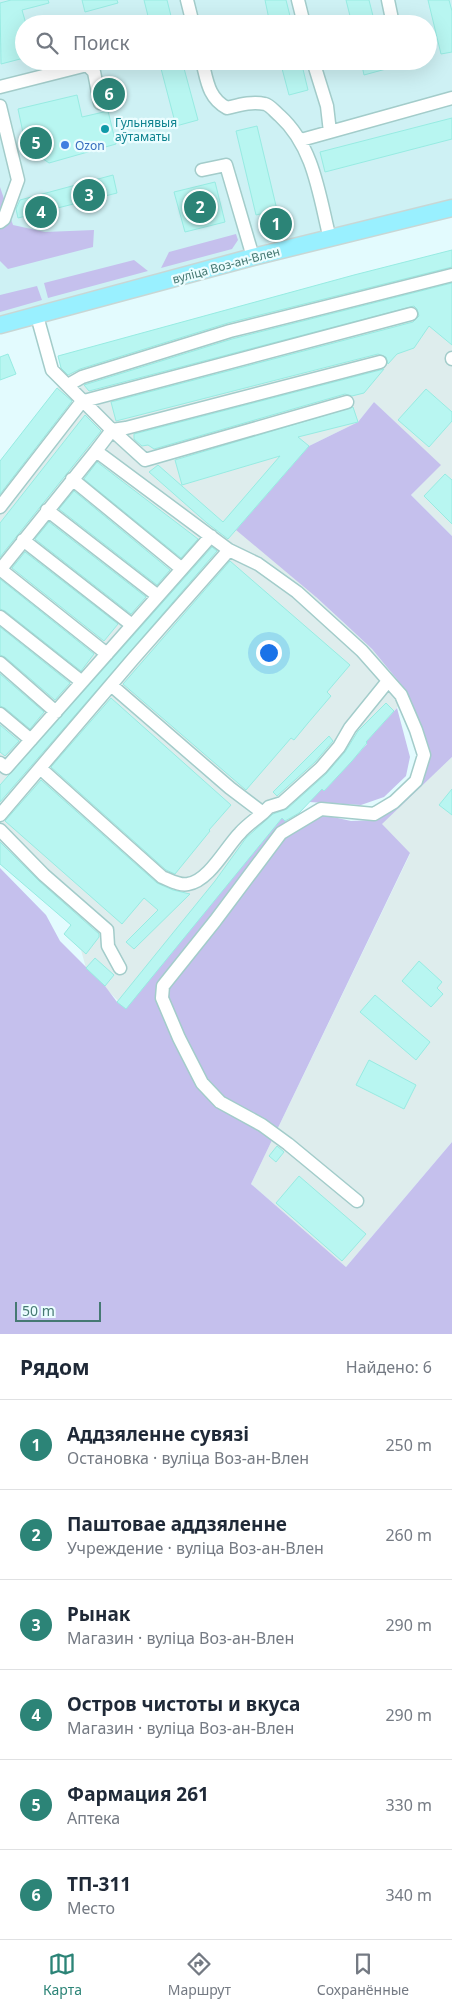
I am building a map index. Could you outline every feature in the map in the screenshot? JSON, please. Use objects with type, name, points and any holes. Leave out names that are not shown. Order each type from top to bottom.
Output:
[{"type":"main road","name":"вуліца Воз-ан-Влен","points":[[0,325],[253,257],[452,208]]},
{"type":"lane","points":[[187,0],[191,15]]},
{"type":"lane","points":[[298,0],[302,15]]},
{"type":"lane","points":[[388,0],[391,15]]},
{"type":"lane","points":[[0,87],[67,70]]},
{"type":"lane","points":[[92,70],[100,103]]},
{"type":"lane","points":[[204,70],[211,94],[218,103],[227,108],[252,103],[267,104],[301,140],[312,165],[330,238]]},
{"type":"lane","points":[[316,70],[326,106],[330,132]]},
{"type":"lane","points":[[301,140],[452,98]]},
{"type":"lane","points":[[0,106],[18,180],[4,219],[0,222]]},
{"type":"lane","points":[[202,170],[226,165],[253,257]]},
{"type":"lane","points":[[68,385],[82,377],[230,331],[452,275]]},
{"type":"lane","points":[[0,507],[84,400],[411,314]]},
{"type":"lane","points":[[37,316],[52,370],[145,460],[348,402]]},
{"type":"lane","points":[[107,654],[0,570],[112,430],[126,428],[380,362]]},
{"type":"lane","points":[[96,450],[229,550],[258,564],[297,592],[362,651],[401,695],[416,730],[424,755],[416,781],[394,802],[374,814],[321,809],[281,833],[163,986],[162,998],[179,1038],[202,1083],[220,1102],[262,1125],[357,1201]]},
{"type":"lane","points":[[72,479],[182,569]]},
{"type":"lane","points":[[47,510],[158,596]]},
{"type":"lane","points":[[2,769],[31,740],[211,536]]},
{"type":"lane","points":[[23,540],[132,625]]},
{"type":"lane","points":[[0,815],[229,550]]},
{"type":"lane","points":[[0,617],[82,682]]},
{"type":"lane","points":[[0,663],[56,712]]},
{"type":"lane","points":[[40,768],[162,877],[172,882],[188,884],[202,878],[240,832],[269,807],[282,803],[321,768],[339,747],[350,728],[388,680]]},
{"type":"lane","points":[[111,685],[230,788],[263,813]]},
{"type":"lane","points":[[0,714],[31,740]]},
{"type":"lane","points":[[0,830],[44,876],[106,930],[108,946],[120,968]]},
{"type":"shaded area","points":[[0,0],[452,0],[452,202],[310,235],[270,242],[256,249],[0,320]]},
{"type":"shaded area","points":[[0,187],[13,225],[45,232],[94,230],[93,247],[8,269],[0,261]]},
{"type":"shaded area","points":[[236,234],[238,240],[232,249],[161,268],[169,252]]},
{"type":"shaded area","points":[[452,251],[452,536],[411,495],[440,465],[374,402],[358,422],[309,446],[316,597],[372,649],[408,695],[324,791],[321,789],[288,824],[281,819],[126,1009],[86,968],[81,950],[64,934],[71,925],[0,864],[0,461],[57,388],[64,376],[58,356]]},
{"type":"shaded area","points":[[134,260],[148,271],[48,298],[44,283]]},
{"type":"shaded area","points":[[37,286],[42,300],[0,312],[0,295]]},
{"type":"shaded area","points":[[374,402],[441,465],[411,495],[452,536],[452,757],[382,824],[410,853],[251,1184],[346,1267],[452,1142],[452,1334],[0,1334],[0,868],[46,915],[60,941],[105,986],[117,1002],[126,1008],[282,818],[288,824],[304,824],[324,815],[351,821],[375,820],[422,780],[426,747],[404,688],[372,649],[316,597],[236,530],[309,446],[358,422]]},
{"type":"shaded area","points":[[397,708],[410,757],[406,776],[384,797],[361,805],[309,802],[322,789],[324,791]]},
{"type":"shaded area","points":[[452,757],[452,1142],[346,1267],[251,1184],[410,854],[381,824]]},
{"type":"building","points":[[11,0],[48,0],[49,3],[22,10],[23,15],[15,15],[15,60],[1,64],[0,3]]},
{"type":"building","points":[[82,0],[117,0],[118,3],[85,12]]},
{"type":"building","points":[[144,0],[167,0],[171,15],[148,15]]},
{"type":"building","points":[[265,0],[286,0],[290,15],[268,15]]},
{"type":"building","points":[[346,0],[369,0],[373,15],[350,15]]},
{"type":"building","points":[[428,0],[449,0],[452,11],[452,52],[441,54],[437,37],[437,15],[432,15]]},
{"type":"building","points":[[161,70],[184,70],[198,120],[176,126]]},
{"type":"building","points":[[282,70],[303,70],[308,90],[289,95]]},
{"type":"building","points":[[363,70],[382,70],[364,75]]},
{"type":"building","points":[[115,87],[118,96],[108,100],[106,90]]},
{"type":"building","points":[[77,95],[82,117],[108,111],[116,144],[49,163],[26,147],[18,109]]},
{"type":"building","points":[[452,118],[452,139],[325,172],[320,152]]},
{"type":"building","points":[[257,126],[277,210],[256,215],[236,131]]},
{"type":"building","points":[[113,175],[117,193],[18,218],[16,209],[20,200]]},
{"type":"building","points":[[215,182],[225,222],[185,232],[174,192]]},
{"type":"building","points":[[452,250],[452,267],[228,323],[80,369],[68,375],[61,368],[58,356]]},
{"type":"building","points":[[452,283],[452,345],[429,326],[414,348],[397,354],[388,364],[386,357],[378,354],[116,421],[111,402],[413,322],[419,316],[414,306],[89,391],[84,385],[232,339]]},
{"type":"building","points":[[8,354],[16,374],[0,380],[0,357]]},
{"type":"building","points":[[384,369],[364,393],[352,396],[345,394],[154,449],[148,445],[142,446],[134,439],[134,434]]},
{"type":"building","points":[[57,388],[72,401],[0,494],[0,461]]},
{"type":"building","points":[[426,389],[452,412],[452,421],[429,447],[398,420]]},
{"type":"building","points":[[353,407],[358,422],[298,437],[309,446],[228,539],[149,472],[158,465],[223,522],[280,456],[182,485],[175,460]]},
{"type":"building","points":[[85,415],[101,431],[0,557],[0,523]]},
{"type":"building","points":[[97,462],[198,539],[181,558],[84,479]]},
{"type":"building","points":[[445,474],[452,480],[452,524],[424,496]]},
{"type":"building","points":[[74,491],[170,570],[157,585],[59,509]]},
{"type":"building","points":[[49,522],[146,597],[131,614],[35,539]]},
{"type":"building","points":[[212,547],[217,551],[0,802],[0,785]]},
{"type":"building","points":[[25,552],[118,624],[104,641],[12,568]]},
{"type":"building","points":[[230,561],[350,665],[327,692],[331,696],[294,740],[291,738],[246,790],[123,684]]},
{"type":"building","points":[[0,579],[94,654],[81,671],[0,609]]},
{"type":"building","points":[[0,627],[70,683],[55,700],[5,657],[0,655]]},
{"type":"building","points":[[0,674],[44,712],[30,729],[0,706]]},
{"type":"building","points":[[111,698],[231,805],[175,874],[166,870],[51,767]]},
{"type":"building","points":[[386,703],[394,711],[366,742],[352,761],[324,791],[322,789],[299,813],[285,821],[282,818],[126,1009],[117,1002],[215,881],[246,838],[273,814],[287,809],[326,774],[345,752],[358,731]]},
{"type":"building","points":[[0,725],[19,741],[5,756],[0,752]]},
{"type":"building","points":[[329,736],[333,741],[315,762],[277,796],[273,792]]},
{"type":"building","points":[[41,780],[157,883],[173,890],[190,894],[134,949],[126,942],[158,910],[144,898],[122,924],[5,821]]},
{"type":"building","points":[[452,789],[452,815],[439,805]]},
{"type":"building","points":[[0,842],[39,881],[99,934],[99,937],[86,954],[64,934],[71,925],[0,864]]},
{"type":"building","points":[[95,958],[114,975],[105,986],[86,968]]},
{"type":"building","points":[[419,961],[442,982],[437,988],[443,994],[431,1007],[402,981]]},
{"type":"building","points":[[375,995],[430,1042],[416,1060],[360,1012]]},
{"type":"building","points":[[369,1060],[416,1085],[404,1109],[356,1085]]},
{"type":"building","points":[[277,1146],[284,1152],[276,1162],[269,1156]]},
{"type":"building","points":[[299,1176],[366,1234],[342,1261],[276,1203]]},
{"type":"place","name":"ТП-311","points":[[109,94]]},
{"type":"place","name":"Гульнявыя аўтаматы","points":[[105,129]]},
{"type":"place","name":"Фармация 261","points":[[36,143]]},
{"type":"place","name":"Ozon","points":[[65,145]]},
{"type":"place","name":"Рынак","points":[[89,195]]},
{"type":"place","name":"Паштовае аддзяленне","points":[[200,207]]},
{"type":"place","name":"Остров чистоты и вкуса","points":[[41,212]]},
{"type":"place","name":"Аддзяленне сувязі","points":[[276,224]]}]
